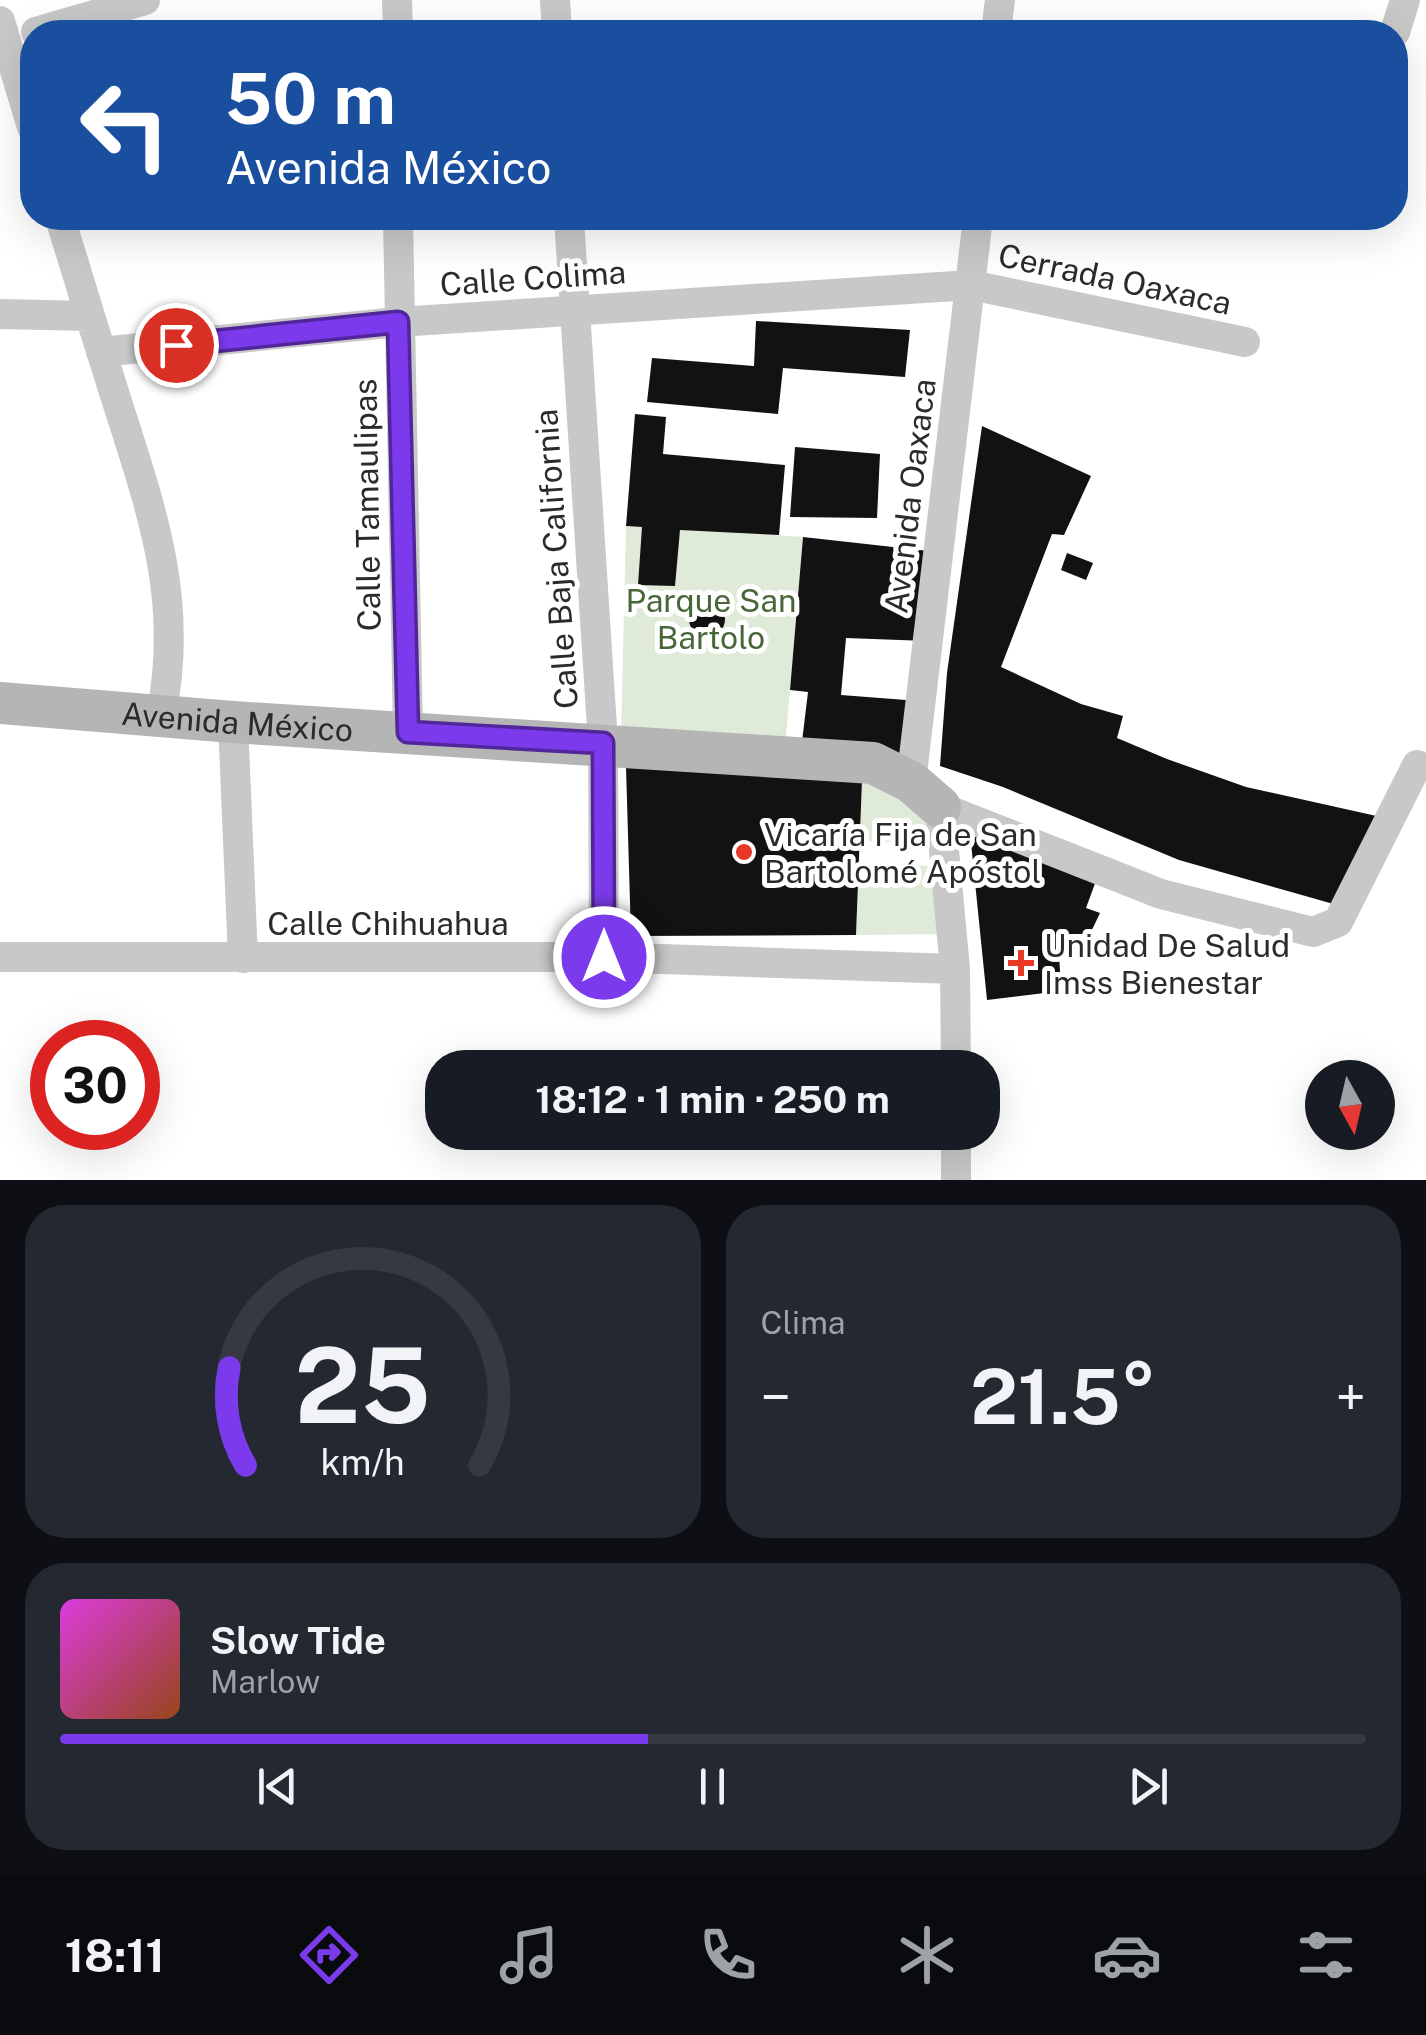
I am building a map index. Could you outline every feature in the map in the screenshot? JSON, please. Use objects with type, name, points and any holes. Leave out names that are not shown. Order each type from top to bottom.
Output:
[{"type":"street","points":[[68,20],[144,0]]},
{"type":"street","points":[[15,34],[20,61]]},
{"type":"street","points":[[64,230],[159,535],[170,621],[170,670],[161,716]]},
{"type":"street","name":"Calle Tamaulipas","points":[[398,230],[408,732]]},
{"type":"street","name":"Calle Baja California","points":[[570,230],[603,743],[604,957]]},
{"type":"street","name":"Avenida Oaxaca","points":[[956,1050],[955,969],[925,795],[977,230]]},
{"type":"street","name":"Calle Colima","points":[[101,352],[398,322],[971,285]]},
{"type":"street","name":"Cerrada Oaxaca","points":[[971,285],[1245,342]]},
{"type":"street","points":[[0,314],[90,316]]},
{"type":"street","name":"Avenida México","points":[[0,702],[233,722],[873,763],[925,795]]},
{"type":"street","points":[[233,722],[243,958]]},
{"type":"street","points":[[925,795],[1161,894],[1313,932],[1338,922],[1418,765]]},
{"type":"street","name":"Calle Chihuahua","points":[[0,957],[604,957],[955,969]]},
{"type":"street","points":[[956,1150],[956,1180]]},
{"type":"green space","name":"Parque San Bartolo","points":[[626,526],[803,537],[785,748],[621,739]]},
{"type":"green space","points":[[862,781],[922,803],[931,844],[860,841]]},
{"type":"green space","points":[[859,864],[937,866],[943,934],[856,935]]},
{"type":"building","points":[[756,321],[910,330],[905,377],[783,368],[778,414],[647,402],[652,358],[754,366]]},
{"type":"building","points":[[635,414],[666,417],[663,454],[785,465],[779,535],[680,530],[675,586],[638,585],[642,527],[626,526]]},
{"type":"building","points":[[982,426],[1091,476],[1064,535],[1052,534],[1001,667],[1081,704],[1123,716],[1117,738],[1167,759],[1246,787],[1381,817],[1337,905],[1179,860],[1003,787],[940,766],[947,673]]},
{"type":"building","points":[[795,447],[880,454],[877,518],[790,517]]},
{"type":"building","points":[[803,537],[938,552],[927,641],[846,638],[841,695],[919,701],[909,769],[801,750],[808,692],[790,690]]},
{"type":"building","points":[[1067,553],[1093,563],[1086,580],[1061,570]]},
{"type":"building","points":[[707,601],[720,606],[725,619],[720,632],[707,637],[694,632],[689,619],[694,606]]},
{"type":"building","name":"Vicaría Fija de San Bartolomé Apóstol","points":[[626,767],[862,781],[856,935],[631,936]]},
{"type":"building","points":[[970,833],[1097,878],[1086,908],[1100,913],[1090,934],[1058,934],[1061,991],[987,1000]]},
{"type":"place","name":"Vicaría Fija de San Bartolomé Apóstol","points":[[744,852]]},
{"type":"place","name":"Unidad De Salud Imss Bienestar","points":[[1021,963]]},
{"type":"route","points":[[176,345],[398,322],[408,732],[603,743],[604,957]]}]
